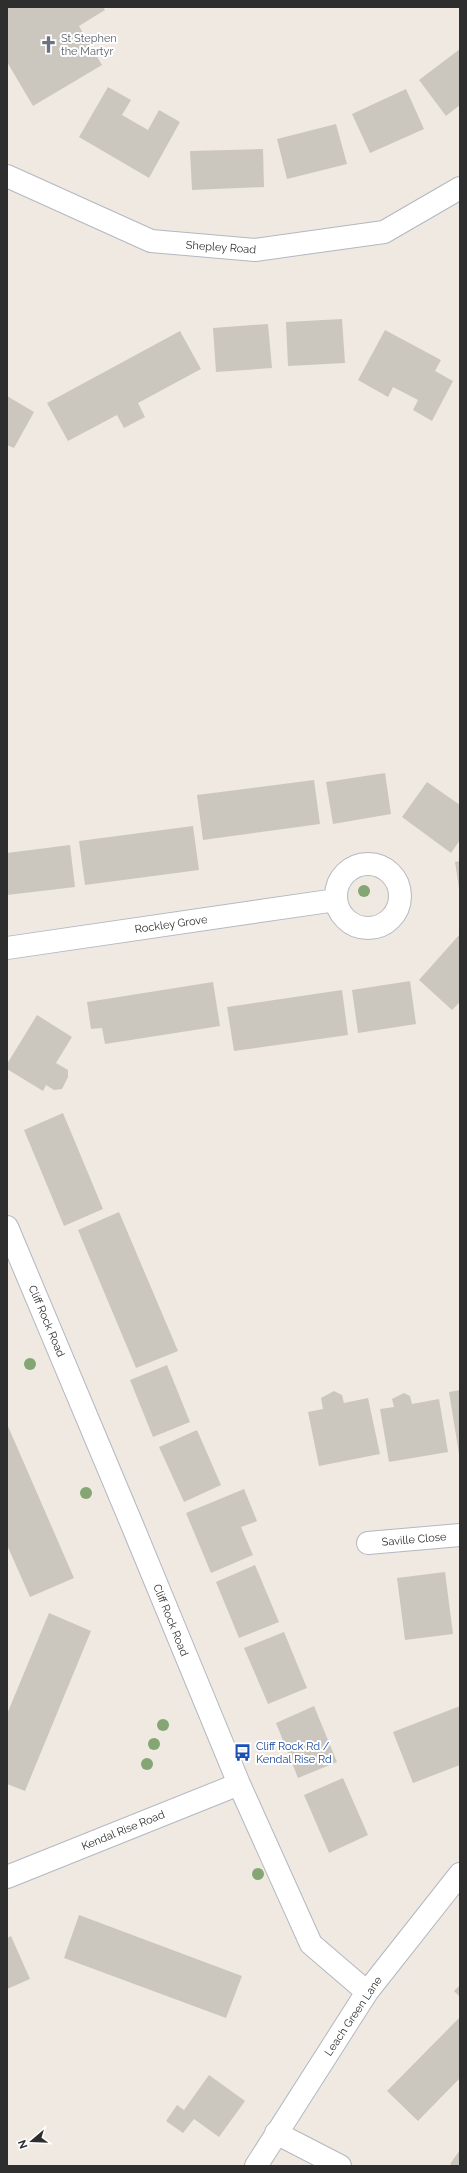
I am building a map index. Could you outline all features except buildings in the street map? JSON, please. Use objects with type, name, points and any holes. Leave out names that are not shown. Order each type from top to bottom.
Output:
[{"type":"street","name":"Shepley Road","points":[[7,176],[151,241],[255,250],[384,232],[460,188]]},
{"type":"street","name":"Rockley Grove","points":[[7,948],[336,900]]},
{"type":"street","name":"Cliff Rock Road","points":[[7,1227],[239,1784],[310,1944],[367,1992]]},
{"type":"street","name":"Saville Close","points":[[368,1543],[460,1535]]},
{"type":"street","name":"Kendal Rise Road","points":[[7,1877],[239,1784]]},
{"type":"street","name":"Leach Green Lane","points":[[256,2166],[367,1992],[460,1874]]},
{"type":"street","points":[[276,2133],[340,2166]]},
{"type":"place","name":"St Stephen the Martyr","points":[[48,44]]},
{"type":"place","name":"Cliff Rock Rd / Kendal Rise Rd","points":[[243,1752]]}]
